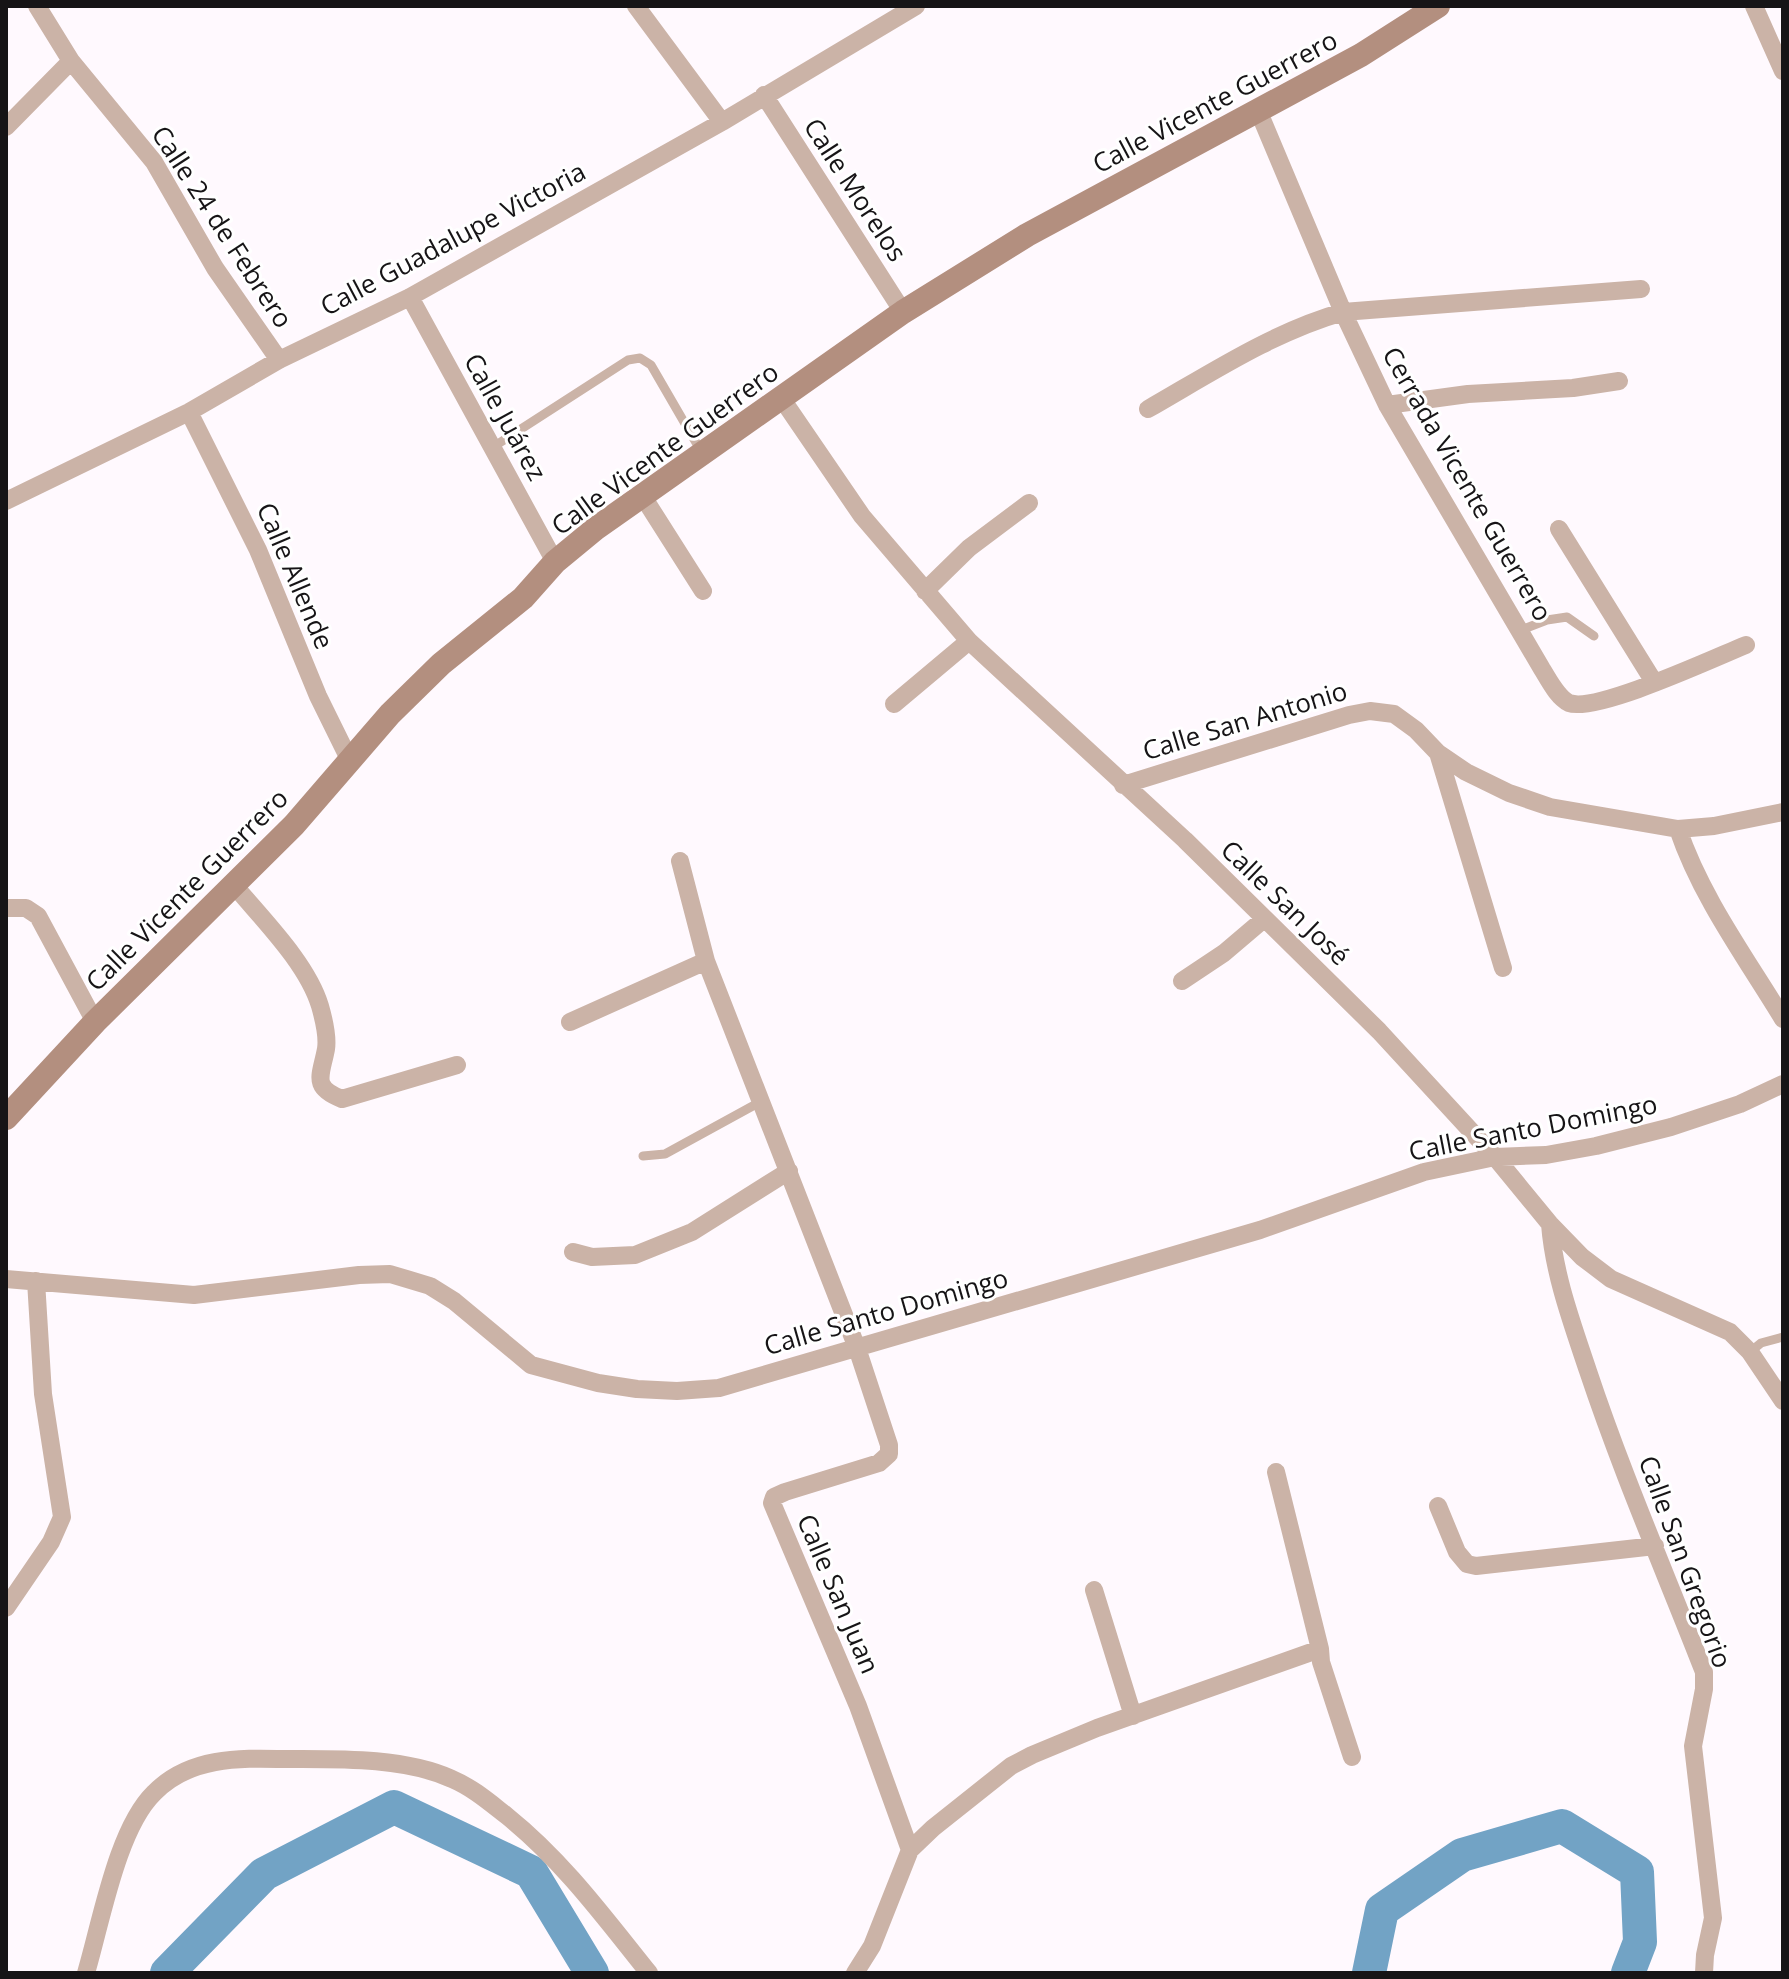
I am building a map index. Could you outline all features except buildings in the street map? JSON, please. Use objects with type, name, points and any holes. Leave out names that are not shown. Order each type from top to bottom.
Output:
[{"type":"street","name":"Calle 24 de Febrero","points":[[37,6],[71,61],[154,162],[215,268],[279,360]]},
{"type":"street","points":[[636,6],[722,122]]},
{"type":"street","name":"Calle Guadalupe Victoria","points":[[6,501],[189,412],[279,360],[410,297],[722,122],[916,6]]},
{"type":"street","name":"Calle Vicente Guerrero","points":[[6,1118],[95,1022],[294,825],[390,714],[441,664],[523,598],[555,562],[642,495],[903,312],[1027,235],[1361,55],[1438,6]]},
{"type":"street","points":[[1754,6],[1783,71]]},
{"type":"street","points":[[6,127],[71,61]]},
{"type":"street","name":"Calle Morelos","points":[[764,95],[903,312]]},
{"type":"street","name":"Cerrada Vicente Guerrero","points":[[1258,110],[1343,312],[1387,405],[1563,699],[1585,705],[1654,682],[1746,645]]},
{"type":"street","points":[[1148,409],[1274,339],[1315,320],[1343,312],[1641,289]]},
{"type":"street","name":"Calle Juárez","points":[[410,297],[555,562]]},
{"type":"street","points":[[1387,405],[1468,394],[1573,388],[1619,381]]},
{"type":"street","name":"Calle San José","points":[[782,399],[862,516],[969,641],[1185,840],[1379,1031],[1495,1157],[1550,1224],[1600,1272],[1730,1332],[1750,1352],[1783,1401]]},
{"type":"street","name":"Calle Allende","points":[[189,412],[258,550],[318,696],[350,761]]},
{"type":"street","points":[[642,495],[703,591]]},
{"type":"street","points":[[925,591],[969,548],[1029,503]]},
{"type":"street","points":[[1559,529],[1654,682]]},
{"type":"street","points":[[894,704],[969,641]]},
{"type":"street","name":"Calle San Antonio","points":[[1123,785],[1370,711],[1394,714],[1438,753],[1476,777],[1509,793],[1550,807],[1678,829],[1714,826],[1783,812]]},
{"type":"street","points":[[1438,753],[1503,968]]},
{"type":"street","points":[[1678,829],[1687,857],[1783,1019]]},
{"type":"street","name":"Calle San Juan","points":[[680,861],[706,961],[857,1348],[889,1445],[889,1454],[872,1466],[779,1494],[772,1503],[858,1706],[910,1850]]},
{"type":"street","points":[[234,885],[310,981],[320,1005],[326,1033],[320,1077],[322,1088],[342,1099],[457,1065]]},
{"type":"street","points":[[6,908],[26,908],[38,916],[95,1022]]},
{"type":"street","points":[[1182,981],[1224,953],[1264,919]]},
{"type":"street","points":[[570,1022],[706,961]]},
{"type":"street","name":"Calle Santo Domingo","points":[[6,1279],[194,1295],[390,1274],[430,1286],[454,1301],[531,1365],[586,1380],[637,1389],[677,1391],[719,1388],[1246,1234],[1424,1172],[1495,1157],[1546,1155],[1671,1127],[1740,1104],[1783,1084]]},
{"type":"street","points":[[573,1252],[592,1257],[635,1255],[692,1232],[789,1171]]},
{"type":"street","name":"Calle San Gregorio","points":[[1550,1224],[1551,1245],[1564,1301],[1607,1429],[1704,1672],[1704,1689],[1693,1746],[1713,1918],[1704,1973]]},
{"type":"street","points":[[6,1608],[51,1542],[62,1517],[43,1394],[36,1281]]},
{"type":"street","points":[[1276,1472],[1326,1679],[1352,1757]]},
{"type":"street","points":[[1438,1506],[1457,1552],[1467,1564],[1476,1566],[1655,1546]]},
{"type":"street","points":[[1094,1590],[1133,1716]]},
{"type":"street","points":[[855,1973],[872,1946],[910,1850],[1011,1766],[1061,1742],[1320,1649]]},
{"type":"street","points":[[86,1973],[124,1843],[137,1816],[153,1794],[175,1776],[228,1758],[326,1759],[395,1764],[450,1778],[478,1792],[541,1843],[582,1888],[649,1973]]},
{"type":"lane","points":[[493,447],[628,360],[640,358],[651,365],[702,453]]},
{"type":"lane","points":[[1521,630],[1547,620],[1567,617],[1594,636]]},
{"type":"lane","points":[[643,1156],[665,1154],[760,1102]]},
{"type":"lane","points":[[1750,1352],[1761,1343],[1783,1337]]},
{"type":"waterway","points":[[167,1973],[264,1874],[394,1807],[531,1872],[592,1973]]},
{"type":"waterway","points":[[1369,1973],[1382,1910],[1462,1855],[1562,1826],[1637,1872],[1640,1942],[1628,1973]]}]
